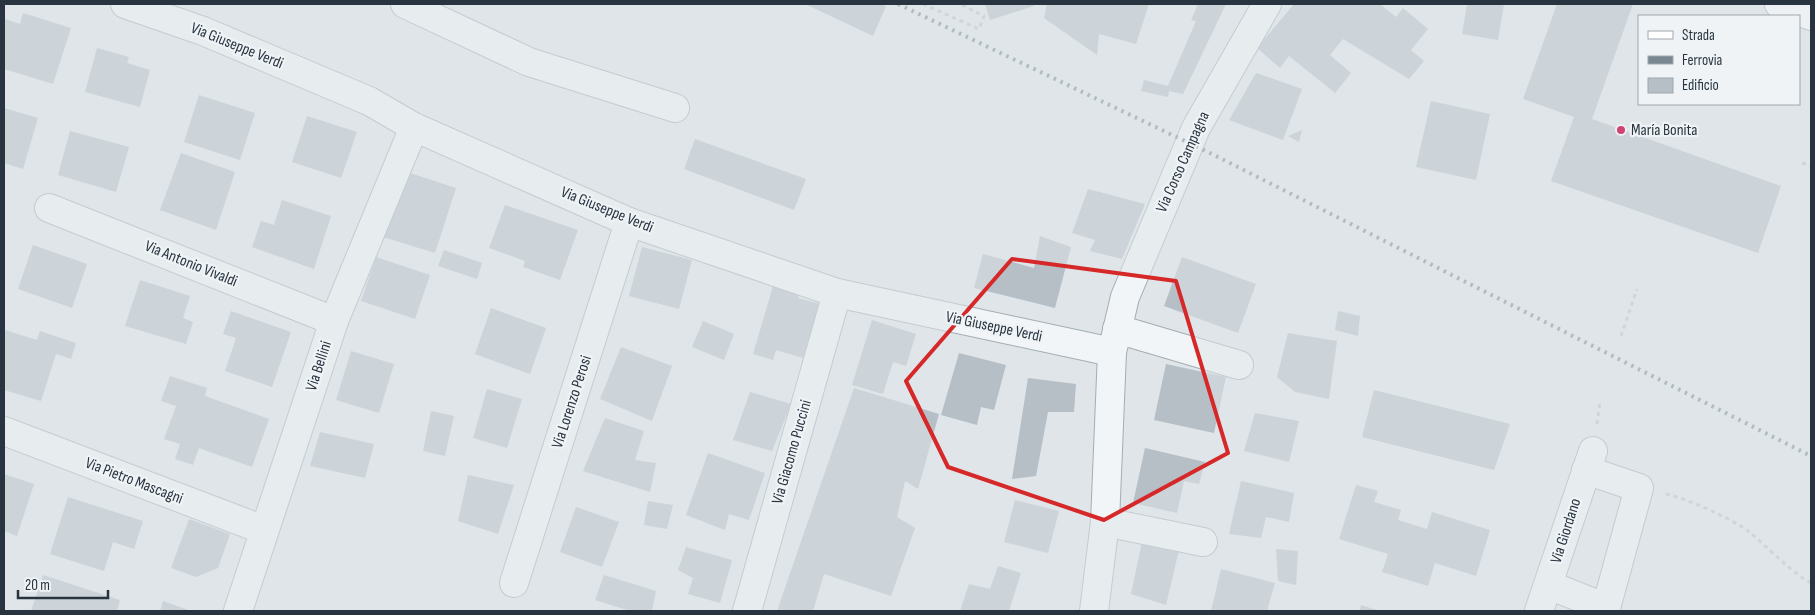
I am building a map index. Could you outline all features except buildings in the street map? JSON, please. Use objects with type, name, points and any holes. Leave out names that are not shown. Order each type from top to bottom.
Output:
[{"type":"main road","points":[[1779,4],[1811,16]]},
{"type":"street","name":"Via Giuseppe Verdi","points":[[125,4],[202,31],[361,98],[414,127],[629,222],[838,293],[1114,341]]},
{"type":"street","points":[[405,4],[529,62],[675,108]]},
{"type":"street","name":"Via Corso Campagna","points":[[1094,611],[1105,522],[1114,341],[1125,297],[1196,128],[1267,4]]},
{"type":"street","name":"Via Bellini","points":[[238,611],[334,321],[414,127]]},
{"type":"street","name":"Via Antonio Vivaldi","points":[[49,208],[334,321]]},
{"type":"street","name":"Via Lorenzo Perosi","points":[[514,583],[629,222]]},
{"type":"street","name":"Via Giacomo Puccini","points":[[747,611],[838,293]]},
{"type":"street","points":[[1114,341],[1239,364]]},
{"type":"street","name":"Via Pietro Mascagni","points":[[4,431],[264,530]]},
{"type":"street","name":"Via Giordano","points":[[1539,611],[1590,461],[1639,488]]},
{"type":"street","points":[[1549,584],[1606,608],[1639,488]]},
{"type":"street","points":[[1105,522],[1203,542]]},
{"type":"path","points":[[923,4],[978,29],[984,16],[960,4]]},
{"type":"path","points":[[1802,163],[1811,166]]},
{"type":"path","points":[[1621,336],[1637,289]]},
{"type":"path","points":[[1639,488],[1683,498],[1746,530],[1796,574],[1811,582]]},
{"type":"highlighted area","points":[[1012,259],[1176,281],[1228,453],[1104,520],[948,467],[906,381]]},
{"type":"railway","points":[[898,4],[1208,152],[1811,456]]},
{"type":"place","name":"María Bonita","points":[[1621,130]]}]
